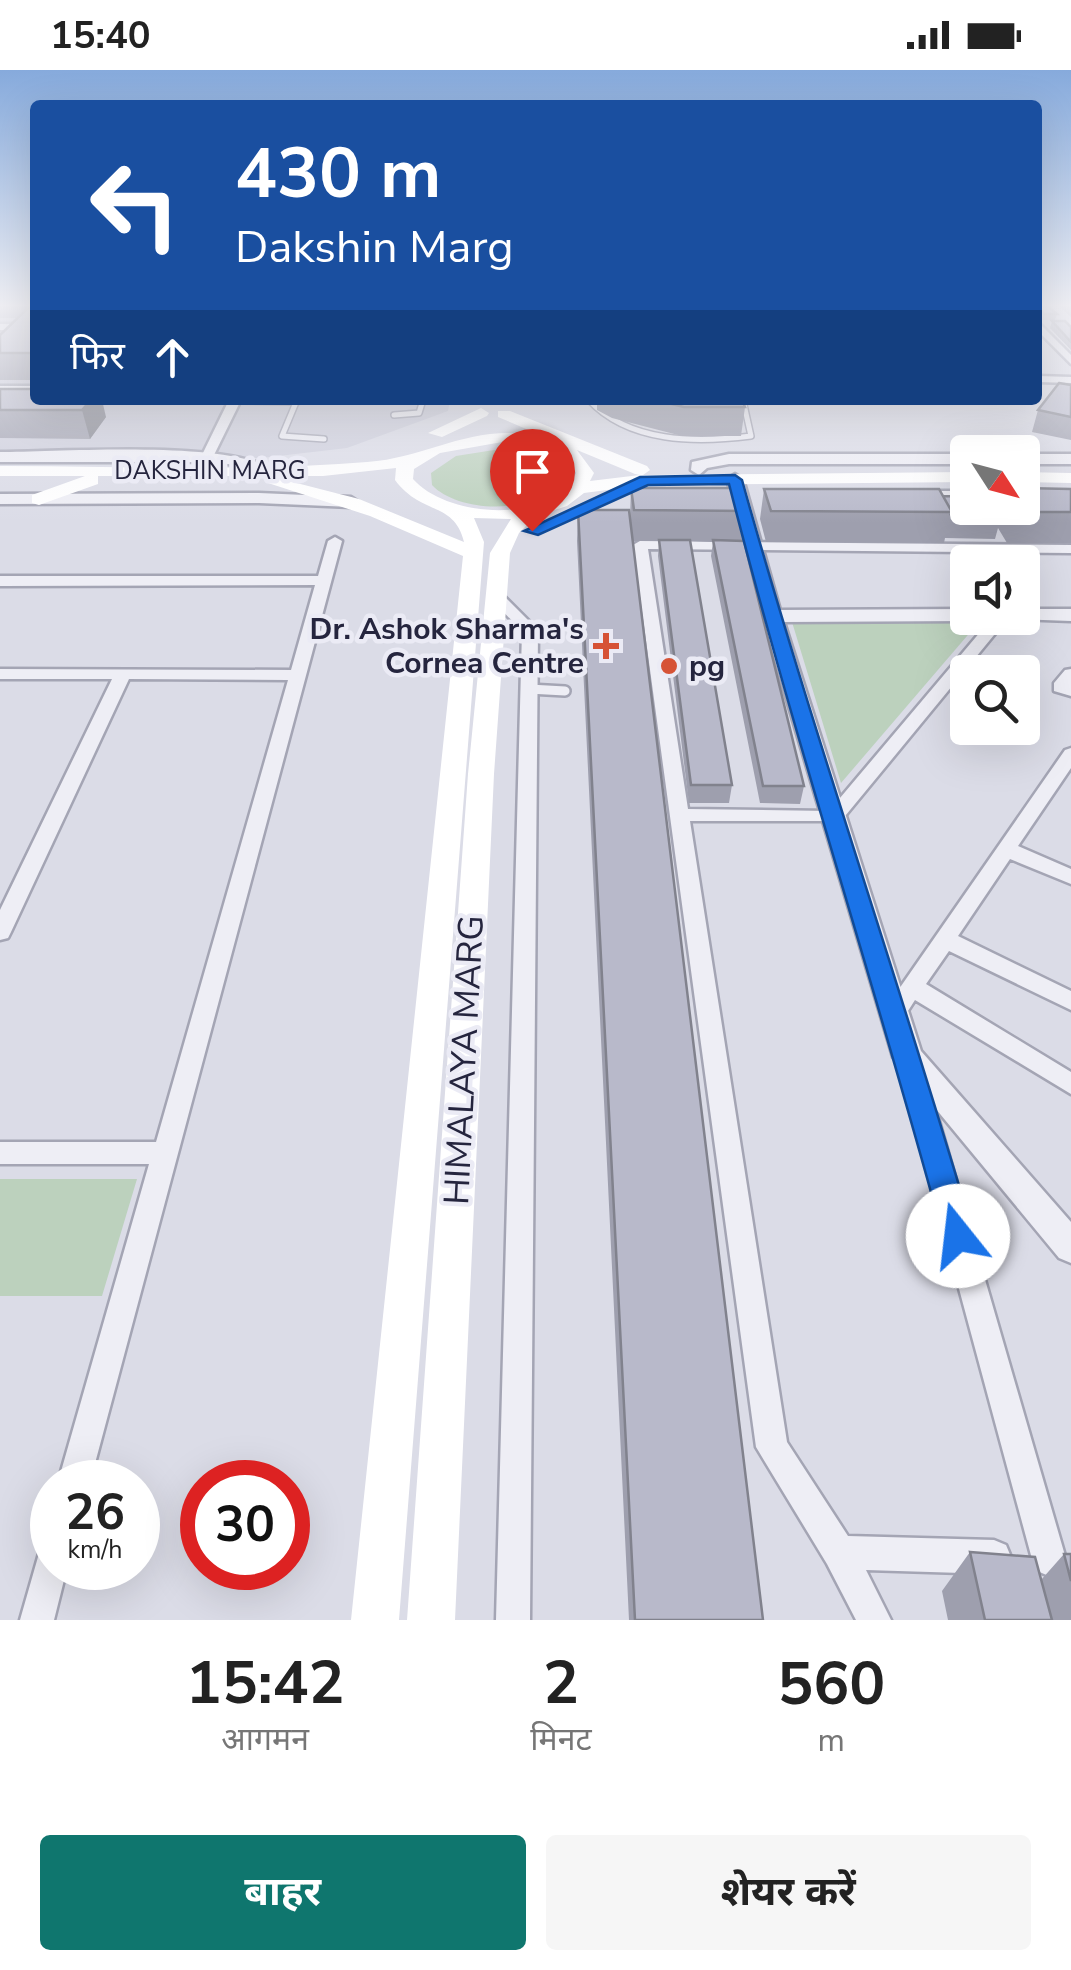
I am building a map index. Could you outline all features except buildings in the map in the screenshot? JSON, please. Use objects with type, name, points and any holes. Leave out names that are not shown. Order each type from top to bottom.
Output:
[{"type":"main road","points":[[463,439],[478,425],[483,407]]},
{"type":"main road","points":[[315,470],[457,426],[483,407]]},
{"type":"main road","points":[[504,407],[516,434],[564,449],[583,466],[737,487],[950,475]]},
{"type":"main road","points":[[504,407],[643,475]]},
{"type":"main road","points":[[463,439],[530,439]]},
{"type":"main road","name":"DAKSHIN MARG","points":[[0,481],[262,475],[385,466],[463,439]]},
{"type":"main road","points":[[419,456],[406,476],[409,487],[436,506],[459,512],[530,511],[552,505],[580,488],[643,475],[699,470],[950,474]]},
{"type":"main road","points":[[580,488],[584,481],[583,466]]},
{"type":"main road","name":"DAKSHIN MARG","points":[[0,471],[262,475],[409,487]]},
{"type":"main road","points":[[1040,474],[1071,474]]},
{"type":"main road","points":[[262,475],[324,492],[486,553],[643,475]]},
{"type":"main road","points":[[39,499],[92,480]]},
{"type":"main road","name":"HIMALAYA MARG","points":[[375,1620],[486,553],[530,511]]},
{"type":"main road","name":"HIMALAYA MARG","points":[[431,1620],[480,774],[497,597],[486,553],[459,512]]},
{"type":"street","points":[[1042,379],[1071,380]]},
{"type":"street","points":[[0,389],[30,389]]},
{"type":"street","points":[[207,457],[232,405]]},
{"type":"street","points":[[699,470],[698,465],[722,456],[950,460]]},
{"type":"street","points":[[0,457],[207,457],[241,461],[262,475]]},
{"type":"street","points":[[1040,459],[1071,459]]},
{"type":"street","points":[[839,1552],[1060,1558],[772,616],[737,487],[920,500],[950,498]]},
{"type":"street","points":[[1040,496],[1071,496]]},
{"type":"street","points":[[0,499],[352,502]]},
{"type":"street","points":[[80,1460],[335,540]]},
{"type":"street","points":[[874,1620],[839,1552],[772,1446],[640,545],[1070,550]]},
{"type":"street","points":[[0,580],[323,580]]},
{"type":"street","points":[[497,597],[530,630],[513,1620]]},
{"type":"street","points":[[772,616],[950,615]]},
{"type":"street","points":[[1040,615],[1066,616]]},
{"type":"street","points":[[834,817],[986,635]]},
{"type":"street","points":[[0,674],[296,675]]},
{"type":"street","points":[[0,932],[124,674]]},
{"type":"street","points":[[1071,674],[1060,688],[1071,691]]},
{"type":"street","points":[[894,1012],[1006,849],[1064,776],[1071,754]]},
{"type":"street","points":[[681,816],[834,817]]},
{"type":"street","points":[[1006,849],[1071,877]]},
{"type":"street","points":[[944,939],[1071,1000]]},
{"type":"street","points":[[912,987],[1071,1084]]},
{"type":"street","points":[[908,1056],[1071,1247]]},
{"type":"street","points":[[0,1153],[165,1153]]},
{"type":"street","points":[[36,1620],[44,1590]]},
{"type":"lane","points":[[295,405],[282,436],[324,439]]},
{"type":"lane","points":[[394,415],[419,413],[422,405]]},
{"type":"lane","points":[[592,405],[598,414],[621,425],[701,440],[751,436],[744,405]]},
{"type":"lane","points":[[701,440],[722,456],[735,439]]},
{"type":"lane","points":[[530,688],[565,690]]},
{"type":"shaded area","points":[[0,378],[30,378],[30,405],[449,405],[448,411],[347,448],[261,458],[0,458]]},
{"type":"green space","points":[[494,450],[527,454],[554,469],[556,480],[532,500],[496,506],[460,501],[432,485],[431,473],[456,456]]},
{"type":"green space","points":[[792,622],[950,622],[950,635],[968,635],[950,655],[841,783]]},
{"type":"green space","points":[[0,1179],[137,1179],[102,1296],[0,1296]]},
{"type":"place","name":"Dr. Ashok Sharma's Cornea Centre","points":[[606,646]]},
{"type":"place","name":"pg","points":[[669,666]]},
{"type":"route","points":[[532,531],[645,480],[735,480],[958,1236]]}]
